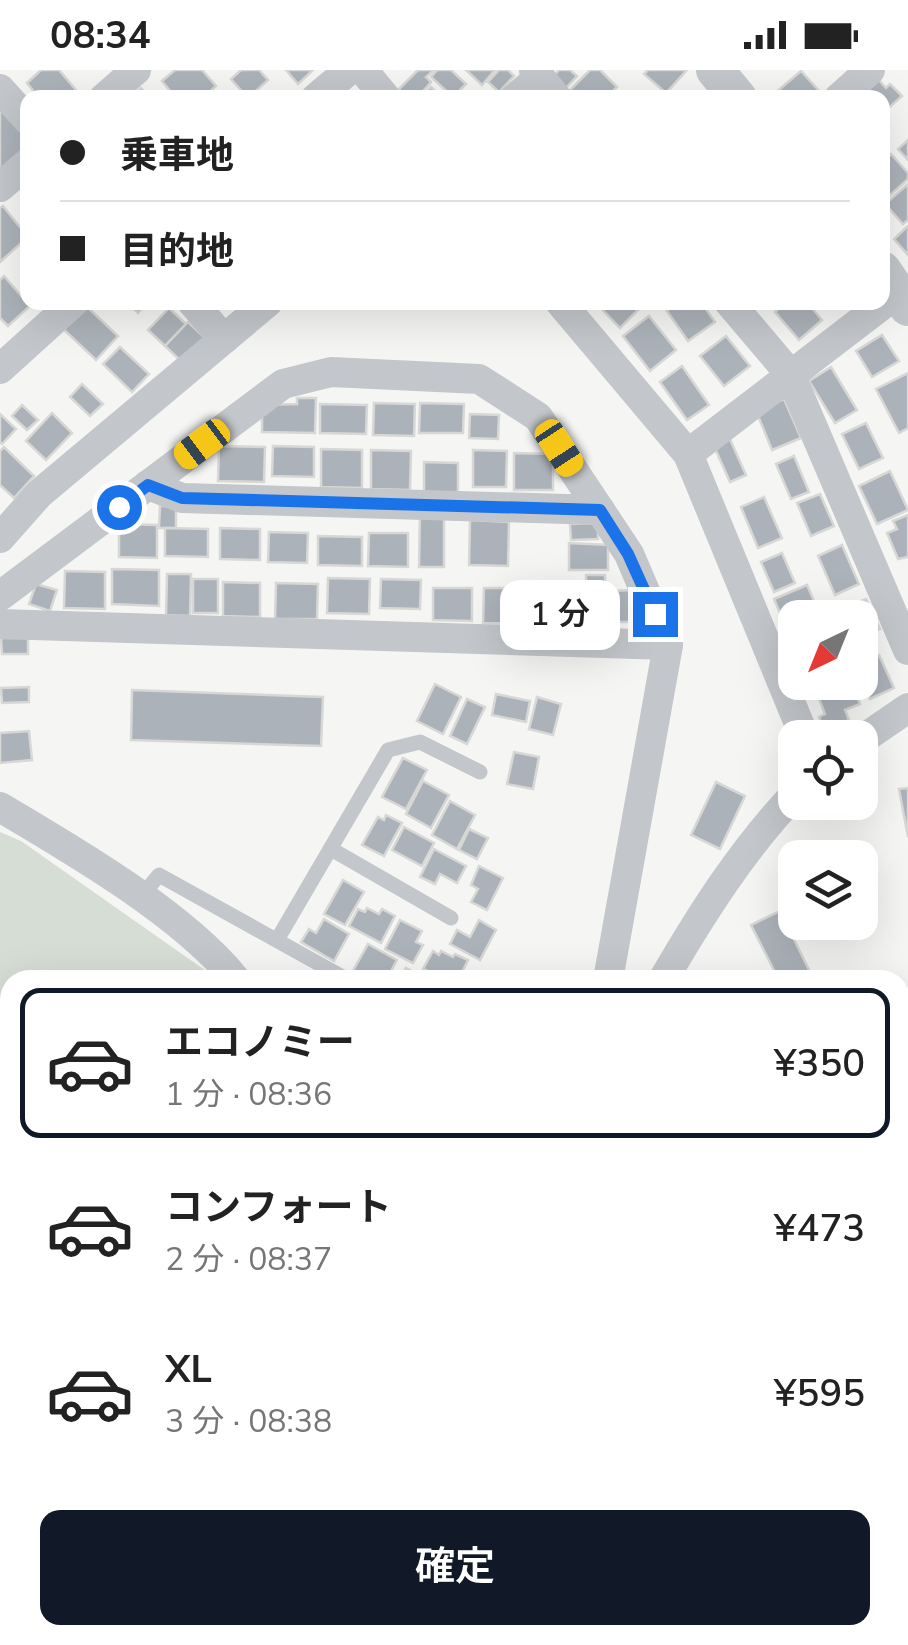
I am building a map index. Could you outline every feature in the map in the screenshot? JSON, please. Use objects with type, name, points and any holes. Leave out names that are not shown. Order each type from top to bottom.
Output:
[{"type":"street","points":[[113,90],[136,70]]},
{"type":"street","points":[[325,90],[348,70]]},
{"type":"street","points":[[363,70],[379,90]]},
{"type":"street","points":[[715,70],[731,90]]},
{"type":"street","points":[[848,90],[870,70]]},
{"type":"street","points":[[0,89],[20,111]]},
{"type":"street","points":[[0,187],[20,170]]},
{"type":"street","points":[[0,369],[65,310]]},
{"type":"street","points":[[199,310],[224,339]]},
{"type":"street","points":[[0,538],[39,494],[258,310]]},
{"type":"street","points":[[567,310],[688,454],[798,720]]},
{"type":"street","points":[[737,310],[790,374],[908,650]]},
{"type":"street","points":[[688,454],[870,310]]},
{"type":"street","points":[[0,596],[283,384],[330,372],[478,379],[538,417],[628,554],[668,644],[610,970]]},
{"type":"street","points":[[148,485],[182,498],[600,510]]},
{"type":"street","points":[[0,624],[668,644]]},
{"type":"street","points":[[878,728],[908,708]]},
{"type":"street","points":[[0,807],[140,898],[216,956],[228,970]]},
{"type":"street","points":[[669,970],[707,904],[778,813]]},
{"type":"lane","points":[[277,940],[388,750],[420,742],[480,772]]},
{"type":"lane","points":[[330,849],[451,918]]},
{"type":"lane","points":[[140,898],[159,875],[330,970]]},
{"type":"shaded area","points":[[0,832],[21,841],[205,970],[0,970]]},
{"type":"building","points":[[41,70],[59,70],[76,90],[33,90],[27,83]]},
{"type":"building","points":[[175,70],[202,70],[216,86],[212,90],[169,90],[162,81]]},
{"type":"building","points":[[241,70],[259,70],[268,80],[257,90],[241,90],[231,79]]},
{"type":"building","points":[[286,70],[313,70],[298,84]]},
{"type":"building","points":[[418,70],[434,70],[426,77],[431,82],[424,90],[399,89]]},
{"type":"building","points":[[437,70],[451,70],[466,84],[460,90],[445,90],[431,77]]},
{"type":"building","points":[[466,70],[495,70],[482,85]]},
{"type":"building","points":[[499,70],[508,70],[514,76],[501,90],[488,82]]},
{"type":"building","points":[[559,70],[570,70],[577,76],[565,89],[553,77]]},
{"type":"building","points":[[590,70],[600,70],[617,87],[614,90],[570,90]]},
{"type":"building","points":[[648,70],[687,70],[669,90],[663,90],[644,74]]},
{"type":"building","points":[[801,71],[818,90],[779,90]]},
{"type":"building","points":[[877,78],[902,96],[890,107],[890,90],[864,90]]},
{"type":"building","points":[[0,109],[20,130],[20,155],[0,172]]},
{"type":"building","points":[[908,140],[908,160],[898,149]]},
{"type":"building","points":[[890,155],[908,173],[908,179],[890,195]]},
{"type":"building","points":[[908,184],[908,220],[903,224],[890,210],[890,200]]},
{"type":"building","points":[[3,206],[20,227],[20,244],[0,262]]},
{"type":"building","points":[[908,226],[908,255],[894,239]]},
{"type":"building","points":[[4,276],[20,294],[20,310],[26,310],[8,326],[0,318],[0,280]]},
{"type":"building","points":[[74,310],[90,310],[118,336],[96,360],[59,325]]},
{"type":"building","points":[[167,310],[186,324],[165,346],[148,330]]},
{"type":"building","points":[[603,310],[638,310],[620,328]]},
{"type":"building","points":[[707,310],[715,322],[688,341],[667,311]]},
{"type":"building","points":[[814,310],[822,320],[799,340],[775,312]]},
{"type":"building","points":[[649,316],[676,350],[650,371],[623,336]]},
{"type":"building","points":[[188,322],[207,340],[184,364],[165,346]]},
{"type":"building","points":[[882,335],[899,361],[872,377],[856,351]]},
{"type":"building","points":[[726,336],[750,366],[724,386],[700,356]]},
{"type":"building","points":[[120,347],[149,374],[132,392],[103,364]]},
{"type":"building","points":[[682,366],[709,405],[687,420],[660,382]]},
{"type":"building","points":[[831,367],[857,410],[835,423],[809,381]]},
{"type":"building","points":[[908,373],[908,428],[899,433],[876,389]]},
{"type":"building","points":[[82,384],[103,404],[90,416],[70,397]]},
{"type":"building","points":[[297,398],[316,398],[315,433],[262,432],[262,405],[297,404]]},
{"type":"building","points":[[784,399],[801,438],[772,450],[756,411]]},
{"type":"building","points":[[374,403],[415,404],[414,436],[373,435]]},
{"type":"building","points":[[420,403],[464,404],[463,433],[419,433]]},
{"type":"building","points":[[320,404],[367,405],[366,434],[320,433]]},
{"type":"building","points":[[22,405],[38,420],[27,430],[12,416]]},
{"type":"building","points":[[52,413],[72,433],[46,460],[26,441]]},
{"type":"building","points":[[0,414],[16,429],[2,444],[0,442]]},
{"type":"building","points":[[470,414],[499,415],[498,439],[469,438]]},
{"type":"building","points":[[866,423],[883,458],[859,469],[842,434]]},
{"type":"building","points":[[729,437],[746,475],[730,482],[713,444]]},
{"type":"building","points":[[219,446],[265,447],[264,482],[218,481]]},
{"type":"building","points":[[273,446],[314,447],[314,477],[272,476]]},
{"type":"building","points":[[4,447],[34,476],[14,498],[0,485],[0,451]]},
{"type":"building","points":[[321,449],[362,450],[362,488],[321,487]]},
{"type":"building","points":[[371,450],[411,451],[410,490],[371,489]]},
{"type":"building","points":[[473,450],[507,451],[506,487],[473,487]]},
{"type":"building","points":[[514,453],[553,454],[553,490],[514,490]]},
{"type":"building","points":[[794,456],[809,492],[791,499],[776,464]]},
{"type":"building","points":[[424,462],[458,463],[458,495],[424,494]]},
{"type":"building","points":[[890,471],[908,510],[877,524],[859,486]]},
{"type":"building","points":[[820,494],[834,526],[811,536],[797,503]]},
{"type":"building","points":[[764,497],[782,538],[758,548],[741,507]]},
{"type":"building","points":[[160,506],[176,506],[176,528],[159,528]]},
{"type":"building","points":[[420,508],[444,508],[444,567],[419,567]]},
{"type":"building","points":[[908,515],[908,557],[898,559],[887,533],[897,529],[893,521]]},
{"type":"building","points":[[470,520],[509,522],[508,566],[469,565]]},
{"type":"building","points":[[598,523],[598,539],[571,540],[570,524]]},
{"type":"building","points":[[119,524],[157,525],[157,558],[119,557]]},
{"type":"building","points":[[165,528],[208,529],[208,557],[165,556]]},
{"type":"building","points":[[220,528],[260,529],[260,560],[220,559]]},
{"type":"building","points":[[269,532],[308,533],[307,563],[268,562]]},
{"type":"building","points":[[369,533],[408,533],[408,567],[368,566]]},
{"type":"building","points":[[318,536],[362,537],[362,566],[318,565]]},
{"type":"building","points":[[569,543],[608,545],[608,570],[569,570]]},
{"type":"building","points":[[842,545],[859,584],[835,595],[818,556]]},
{"type":"building","points":[[782,553],[795,583],[774,592],[761,562]]},
{"type":"building","points":[[112,569],[159,570],[159,606],[112,604]]},
{"type":"building","points":[[65,571],[105,572],[105,609],[64,608]]},
{"type":"building","points":[[167,574],[191,574],[190,616],[166,615]]},
{"type":"building","points":[[586,575],[605,575],[606,606],[587,606]]},
{"type":"building","points":[[328,578],[370,579],[369,614],[327,613]]},
{"type":"building","points":[[193,579],[218,579],[218,613],[193,613]]},
{"type":"building","points":[[381,579],[421,580],[420,609],[380,608]]},
{"type":"building","points":[[223,582],[260,583],[260,617],[223,616]]},
{"type":"building","points":[[276,583],[318,584],[317,619],[275,619]]},
{"type":"building","points":[[36,584],[57,590],[50,611],[29,604]]},
{"type":"building","points":[[540,584],[565,585],[564,614],[539,613]]},
{"type":"building","points":[[807,585],[813,600],[778,600],[778,608],[774,599]]},
{"type":"building","points":[[433,588],[472,588],[472,621],[433,620]]},
{"type":"building","points":[[484,588],[529,588],[528,624],[483,623]]},
{"type":"building","points":[[632,590],[633,622],[609,622],[609,591]]},
{"type":"building","points":[[1,638],[28,638],[28,654],[2,654]]},
{"type":"building","points":[[878,655],[894,688],[878,695]]},
{"type":"building","points":[[435,684],[461,697],[443,734],[417,721]]},
{"type":"building","points":[[29,687],[29,702],[2,703],[1,688]]},
{"type":"building","points":[[132,690],[323,697],[321,746],[131,740]]},
{"type":"building","points":[[496,694],[530,701],[526,722],[492,715]]},
{"type":"building","points":[[537,697],[561,704],[553,735],[529,729]]},
{"type":"building","points":[[467,699],[485,707],[467,744],[450,736]]},
{"type":"building","points":[[820,700],[858,700],[860,704],[845,710],[849,720],[820,720],[825,714]]},
{"type":"building","points":[[29,731],[32,760],[0,763],[0,733]]},
{"type":"building","points":[[514,752],[539,757],[533,789],[507,784]]},
{"type":"building","points":[[403,758],[427,770],[406,809],[382,797]]},
{"type":"building","points":[[423,781],[449,795],[431,828],[406,814]]},
{"type":"building","points":[[716,782],[745,796],[720,849],[691,835]]},
{"type":"building","points":[[908,788],[908,837],[899,789]]},
{"type":"building","points":[[450,801],[475,815],[457,849],[432,835]]},
{"type":"building","points":[[386,815],[402,823],[384,856],[362,845],[378,817],[384,820]]},
{"type":"building","points":[[404,827],[434,843],[422,866],[392,850]]},
{"type":"building","points":[[469,829],[488,838],[477,859],[459,850]]},
{"type":"building","points":[[434,849],[466,866],[457,883],[440,874],[435,884],[420,877]]},
{"type":"building","points":[[479,866],[503,878],[487,910],[471,902],[478,889],[471,885]]},
{"type":"building","points":[[343,880],[364,892],[345,925],[324,914]]},
{"type":"building","points":[[367,908],[379,914],[382,909],[395,916],[381,943],[349,926],[358,909],[365,912]]},
{"type":"building","points":[[778,912],[778,940],[794,940],[809,970],[774,970],[751,925]]},
{"type":"building","points":[[324,919],[349,934],[334,961],[301,942],[309,929],[316,933]]},
{"type":"building","points":[[400,920],[422,931],[416,942],[423,945],[413,963],[385,949]]},
{"type":"building","points":[[479,920],[496,930],[480,960],[450,944],[457,930],[470,937]]},
{"type":"building","points":[[368,944],[397,960],[392,970],[354,970]]},
{"type":"building","points":[[433,951],[468,960],[463,970],[423,969]]},
{"type":"route","points":[[119,507],[148,485],[182,498],[600,510],[628,554],[655,614]]}]
